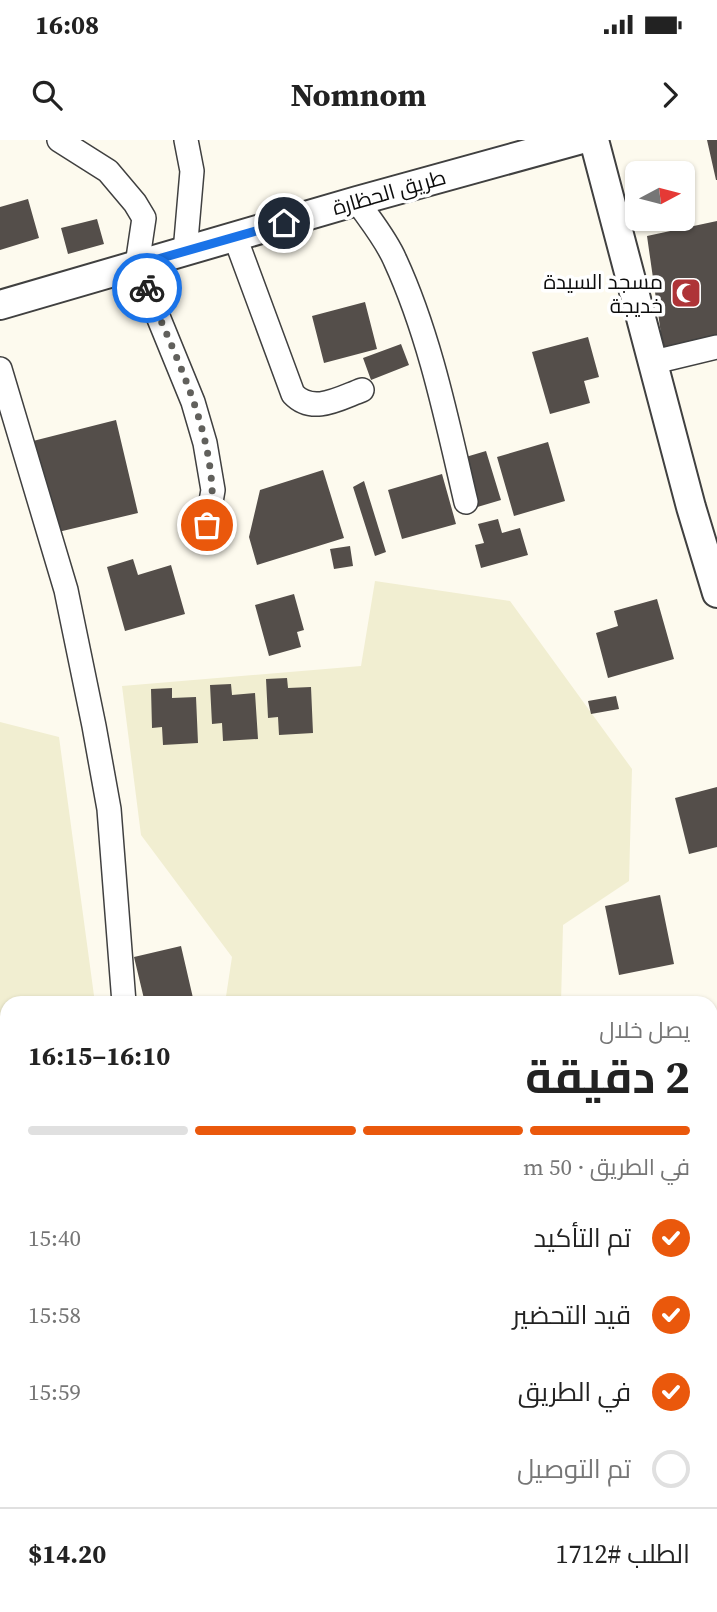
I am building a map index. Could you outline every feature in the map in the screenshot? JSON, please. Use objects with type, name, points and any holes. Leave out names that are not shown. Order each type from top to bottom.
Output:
[{"type":"street","points":[[59,140],[108,171],[144,218],[137,265],[193,402],[205,443],[213,490],[207,525]]},
{"type":"street","points":[[185,252],[192,171],[186,140]]},
{"type":"street","name":"طريق الحظارة","points":[[0,305],[578,140]]},
{"type":"street","points":[[594,140],[691,507],[717,593]]},
{"type":"street","points":[[358,201],[395,257],[440,394],[466,502]]},
{"type":"street","points":[[234,237],[293,394],[299,400],[318,406],[362,390]]},
{"type":"street","points":[[654,362],[717,346]]},
{"type":"street","points":[[0,369],[66,590],[94,726],[109,809],[123,996]]},
{"type":"shaded area","points":[[375,581],[510,601],[632,769],[629,881],[563,925],[561,996],[226,996],[232,957],[141,835],[122,686],[361,666]]},
{"type":"shaded area","points":[[0,722],[59,737],[94,996],[0,996]]},
{"type":"building","points":[[707,140],[717,140],[717,180],[716,180]]},
{"type":"building","points":[[28,199],[39,238],[0,250],[0,207]]},
{"type":"building","points":[[97,219],[104,244],[68,254],[61,228]]},
{"type":"building","name":"مسجد السيدة خديجة","points":[[717,221],[717,350],[666,369],[647,236],[670,231],[695,231],[695,226]]},
{"type":"building","points":[[365,302],[377,349],[324,363],[312,316]]},
{"type":"building","points":[[588,337],[599,377],[584,381],[590,403],[550,414],[532,352]]},
{"type":"building","points":[[401,344],[409,365],[371,380],[363,358]]},
{"type":"building","points":[[116,420],[138,513],[54,533],[33,441]]},
{"type":"building","points":[[548,442],[565,501],[514,516],[497,457]]},
{"type":"building","points":[[486,451],[501,500],[474,508],[459,459]]},
{"type":"building","points":[[323,470],[344,538],[257,565],[249,537],[260,490]]},
{"type":"building","points":[[442,474],[456,524],[402,539],[388,490]]},
{"type":"building","points":[[364,481],[386,552],[375,556],[353,487]]},
{"type":"building","points":[[498,519],[502,533],[520,528],[528,555],[481,568],[475,545],[484,543],[478,524]]},
{"type":"building","points":[[350,546],[353,566],[334,569],[330,549]]},
{"type":"building","points":[[133,559],[138,575],[171,565],[185,614],[125,631],[107,567]]},
{"type":"building","points":[[294,594],[304,630],[297,632],[301,647],[269,656],[255,605]]},
{"type":"building","points":[[657,599],[674,659],[608,678],[596,633],[618,626],[614,611]]},
{"type":"building","points":[[287,678],[288,688],[311,687],[313,733],[279,735],[278,717],[268,718],[266,679]]},
{"type":"building","points":[[231,684],[232,695],[255,693],[258,739],[223,741],[222,723],[212,724],[210,685]]},
{"type":"building","points":[[172,688],[172,698],[196,697],[198,743],[163,745],[162,727],[152,728],[151,689]]},
{"type":"building","points":[[616,696],[619,709],[591,714],[588,701]]},
{"type":"building","points":[[717,787],[717,847],[689,854],[675,798]]},
{"type":"building","points":[[660,895],[674,964],[619,975],[605,906]]},
{"type":"building","points":[[181,946],[193,996],[143,996],[134,957]]},
{"type":"way so far","points":[[147,288],[193,402],[205,443],[213,490],[207,525]]},
{"type":"place","name":"مسجد السيدة خديجة","points":[[686,293]]},
{"type":"route","points":[[147,288],[137,265],[284,223]]}]
